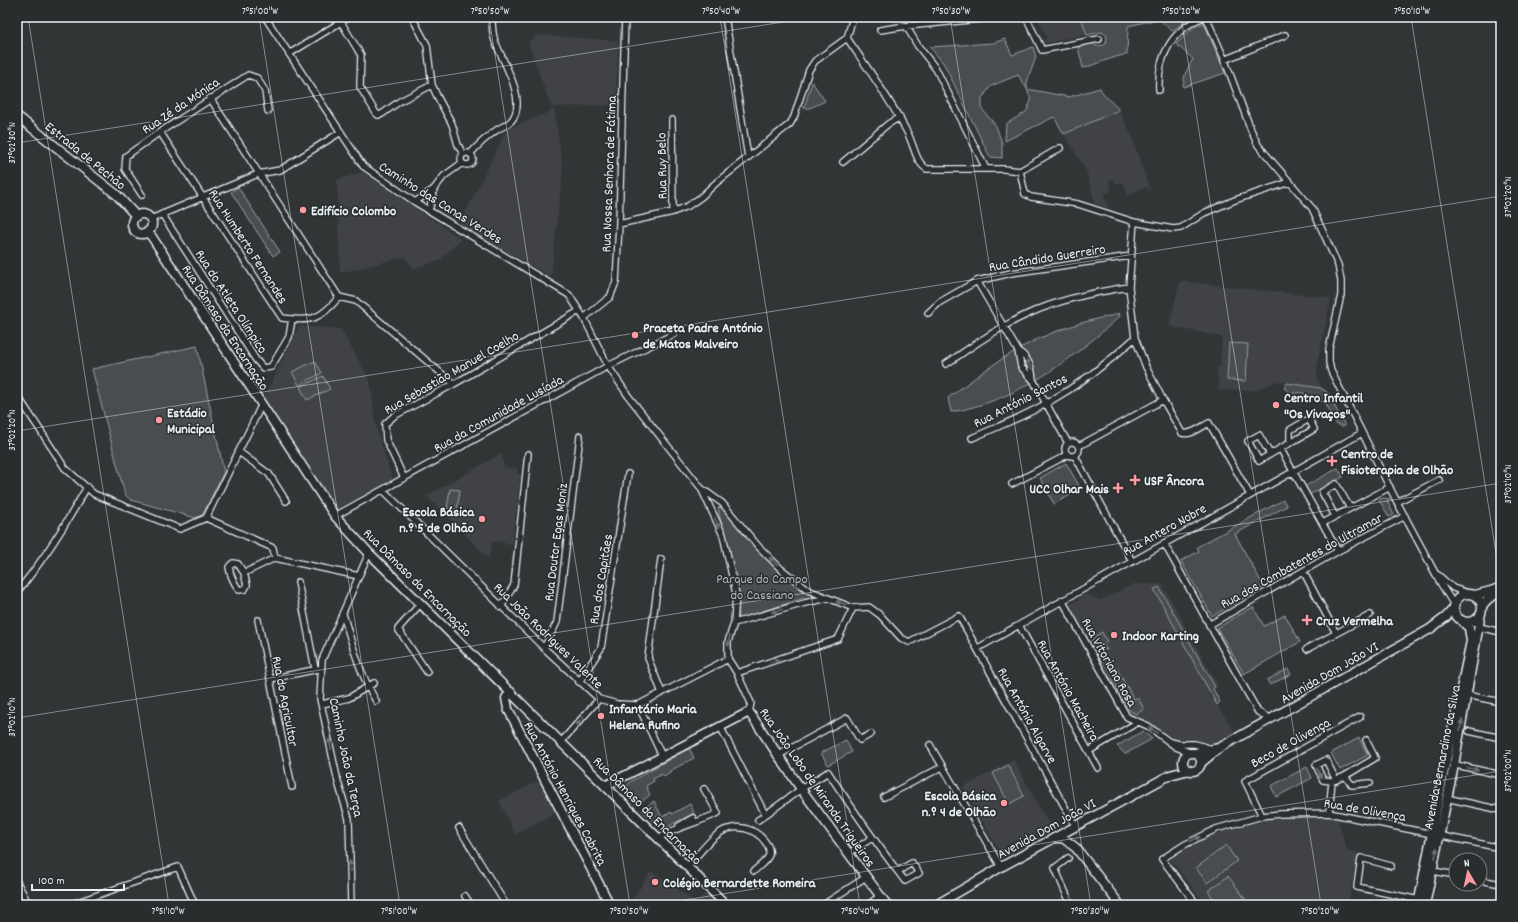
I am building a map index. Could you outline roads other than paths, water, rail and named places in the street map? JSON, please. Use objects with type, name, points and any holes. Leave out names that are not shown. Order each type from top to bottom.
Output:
[{"type":"main road","name":"Estrada de Pechão","points":[[17,116],[117,195],[136,216]]},
{"type":"main road","points":[[139,214],[146,214],[151,219],[152,224],[145,233],[139,233],[134,228],[132,222],[139,214]]},
{"type":"main road","name":"Rua Dâmaso da Encarnação","points":[[148,231],[334,516],[369,553],[726,905]]},
{"type":"main road","points":[[1501,587],[1492,592],[1464,594],[1457,598],[1454,607],[1457,617],[1462,621],[1472,622],[1476,620],[1488,599],[1501,592]]},
{"type":"main road","points":[[1472,594],[1480,600],[1482,610]]},
{"type":"main road","name":"Avenida Dom João VI","points":[[1201,763],[1216,749],[1430,629],[1446,618],[1454,607]]},
{"type":"main road","name":"Avenida Bernardino da Silva","points":[[1421,903],[1466,695],[1482,610]]},
{"type":"main road","name":"Avenida Dom João VI","points":[[1430,629],[1448,622],[1462,621]]},
{"type":"main road","name":"Avenida Bernardino da Silva","points":[[1421,903],[1433,871],[1435,835],[1446,798],[1450,764],[1471,641],[1469,628],[1462,621]]},
{"type":"main road","name":"Rua António Henriques Cabrita","points":[[511,692],[506,698],[508,709],[609,902]]},
{"type":"main road","points":[[604,786],[749,712]]},
{"type":"main road","name":"Rua João Lobo de Miranda Trigueiros","points":[[749,712],[777,756],[887,905]]},
{"type":"main road","name":"Avenida Dom João VI","points":[[1193,753],[1216,749]]},
{"type":"main road","points":[[1193,753],[1200,758],[1201,763],[1197,769],[1189,770],[1184,765],[1183,761],[1187,754],[1193,753]]},
{"type":"main road","name":"Avenida Dom João VI","points":[[1170,775],[1183,761]]},
{"type":"main road","name":"Avenida Dom João VI","points":[[936,905],[1001,867],[1170,775],[1189,770]]},
{"type":"main road","points":[[1075,828],[1073,838],[1076,848]]},
{"type":"main road","points":[[1056,838],[1063,838],[1076,848],[1120,905]]},
{"type":"street","name":"Caminho das Canas Verdes","points":[[265,17],[363,166],[429,211],[569,295],[584,318],[608,366],[640,411],[701,488]]},
{"type":"street","points":[[289,54],[349,17]]},
{"type":"street","points":[[412,17],[427,46],[432,85],[452,124],[458,145],[463,154],[461,158],[462,163]]},
{"type":"street","points":[[470,154],[477,146],[498,129],[510,122],[515,114],[517,105],[512,78],[495,42],[492,30],[492,17]]},
{"type":"street","name":"Rua Nossa Senhora de Fátima","points":[[584,318],[610,297],[616,282],[625,17]]},
{"type":"street","points":[[725,17],[748,157]]},
{"type":"street","points":[[619,224],[673,212],[701,197],[717,182],[790,124],[809,70],[815,61],[847,38],[853,17]]},
{"type":"street","points":[[880,30],[906,26],[1002,17]]},
{"type":"street","points":[[1026,17],[1042,50],[1099,39]]},
{"type":"street","points":[[1159,90],[1158,78],[1166,49],[1175,36],[1188,25],[1205,17],[1258,145],[1312,208],[1338,265],[1341,281],[1341,294],[1329,348],[1329,362],[1331,371],[1397,502],[1454,607]]},
{"type":"street","points":[[341,22],[361,55],[360,87],[378,115],[382,114],[400,100],[432,85]]},
{"type":"street","points":[[906,26],[918,46],[936,69],[986,169]]},
{"type":"street","points":[[1224,60],[1285,35]]},
{"type":"street","points":[[847,38],[883,88],[911,138],[920,163],[927,169],[1004,169],[1020,171],[1060,148]]},
{"type":"street","name":"Rua Zé da Mónica","points":[[142,195],[125,169],[126,156],[210,98],[248,75],[257,78],[265,91],[268,111]]},
{"type":"street","points":[[210,98],[339,297],[356,301],[454,384]]},
{"type":"street","points":[[843,162],[888,124],[900,117]]},
{"type":"street","name":"Rua Ruy Belo","points":[[672,120],[673,212]]},
{"type":"street","name":"Rua Humberto Fernandes","points":[[160,132],[282,318],[310,320],[329,309],[339,297]]},
{"type":"street","points":[[151,219],[258,174],[280,170],[341,132]]},
{"type":"street","points":[[463,154],[470,154]]},
{"type":"street","points":[[462,163],[466,165],[472,163],[473,159],[470,154]]},
{"type":"street","points":[[415,202],[434,189],[444,176],[462,163]]},
{"type":"street","points":[[1020,171],[1025,194],[1031,198],[1078,204],[1134,222],[1166,229],[1181,228],[1210,210],[1290,182]]},
{"type":"street","points":[[429,211],[434,189]]},
{"type":"street","name":"Rua do Atleta Olímpico","points":[[162,214],[256,360],[263,368],[271,368],[289,337],[292,319]]},
{"type":"street","points":[[1134,222],[1129,287],[1135,338],[1146,367],[1182,433],[1189,433],[1209,423],[1250,495]]},
{"type":"street","name":"Rua Cândido Guerreiro","points":[[928,312],[940,302],[977,281],[1011,273],[1131,256]]},
{"type":"street","points":[[977,281],[1018,351],[1021,366],[1033,380],[1068,443]]},
{"type":"street","points":[[946,364],[1004,326],[1028,314],[1065,300],[1098,292],[1129,287]]},
{"type":"street","name":"Rua Sebastião Manuel Coelho","points":[[404,478],[386,440],[385,424],[394,416],[454,384],[579,311]]},
{"type":"street","name":"Rua da Comunidade Lusíada","points":[[334,516],[608,366],[674,334]]},
{"type":"street","name":"Rua António Santos","points":[[972,438],[1046,404],[1068,392],[1112,359],[1135,338]]},
{"type":"street","points":[[1018,351],[1023,354],[1030,363],[1033,380]]},
{"type":"street","points":[[17,395],[66,468],[94,494],[180,529],[206,518],[262,406]]},
{"type":"street","points":[[1079,446],[1163,400]]},
{"type":"street","points":[[1270,454],[1259,435],[1248,441],[1259,460],[1270,454],[1280,448],[1290,443],[1314,429],[1310,420],[1290,430],[1290,443]]},
{"type":"street","name":"Rua Antero Nobre","points":[[978,648],[1132,560],[1362,433]]},
{"type":"street","name":"Rua Doutor Egas Moniz","points":[[544,648],[557,622],[580,436]]},
{"type":"street","points":[[1068,443],[1075,442],[1079,446]]},
{"type":"street","points":[[1068,443],[1065,450],[1070,457],[1075,456],[1079,451],[1079,446]]},
{"type":"street","points":[[1280,448],[1338,552]]},
{"type":"street","points":[[239,452],[269,474],[286,501]]},
{"type":"street","points":[[501,607],[514,585],[528,454]]},
{"type":"street","points":[[1012,484],[1067,454]]},
{"type":"street","points":[[1075,456],[1132,560]]},
{"type":"street","name":"Rua dos Capitães","points":[[579,682],[601,648],[628,474]]},
{"type":"street","points":[[1397,502],[1439,480]]},
{"type":"street","points":[[1335,516],[1322,492],[1336,484],[1350,508]]},
{"type":"street","points":[[17,592],[48,551],[68,521],[87,487]]},
{"type":"street","points":[[1323,523],[1390,487]]},
{"type":"street","points":[[701,488],[722,503],[758,546],[781,569],[808,590],[853,608],[838,639],[737,673]]},
{"type":"street","points":[[701,488],[723,535],[736,594],[734,624],[728,642],[728,659]]},
{"type":"street","name":"Rua João Rodrigues Valente","points":[[383,490],[501,607],[579,682],[599,699],[618,704],[638,705],[728,659]]},
{"type":"street","name":"Rua dos Combatentes do Ultramar","points":[[1209,624],[1405,516]]},
{"type":"street","points":[[206,518],[273,548],[275,558]]},
{"type":"street","points":[[1164,543],[1258,712],[1271,719]]},
{"type":"street","name":"Caminho João da Terça","points":[[351,905],[349,819],[338,782],[320,699],[322,660],[369,553]]},
{"type":"street","points":[[244,573],[275,558],[359,576]]},
{"type":"street","points":[[661,559],[648,658],[662,693]]},
{"type":"street","points":[[233,563],[238,564],[244,573],[247,584],[245,589],[239,590],[230,573],[229,567],[233,563]]},
{"type":"street","points":[[1304,571],[1336,633]]},
{"type":"street","points":[[1435,572],[1446,583],[1454,588],[1472,594]]},
{"type":"street","points":[[298,582],[315,670]]},
{"type":"street","points":[[734,624],[805,603],[828,598]]},
{"type":"street","name":"Rua Vitoriano Rosa","points":[[1062,600],[1126,717],[1138,722]]},
{"type":"street","points":[[421,603],[398,628],[427,672]]},
{"type":"street","name":"Rua António Algarve","points":[[853,608],[869,607],[880,615],[901,638],[909,642],[959,616],[978,648],[1075,828]]},
{"type":"street","points":[[343,614],[368,687],[376,701]]},
{"type":"street","points":[[1307,649],[1370,615]]},
{"type":"street","name":"Rua do Agricultor","points":[[258,620],[292,787]]},
{"type":"street","name":"Rua António Macheira","points":[[1019,624],[1098,768]]},
{"type":"street","points":[[1479,627],[1501,632]]},
{"type":"street","name":"Rua João Lobo de Miranda Trigueiros","points":[[728,659],[737,673],[751,703],[749,712]]},
{"type":"street","points":[[270,679],[322,668]]},
{"type":"street","points":[[322,704],[349,698],[374,683]]},
{"type":"street","points":[[1466,695],[1501,702]]},
{"type":"street","points":[[561,742],[599,699]]},
{"type":"street","points":[[638,705],[662,756]]},
{"type":"street","points":[[1256,727],[1258,712]]},
{"type":"street","name":"Beco de Olivença","points":[[1262,816],[1245,781],[1360,717]]},
{"type":"street","points":[[777,756],[847,718],[860,740],[871,734]]},
{"type":"street","points":[[1138,722],[1148,726],[1176,747],[1193,753]]},
{"type":"street","name":"Rua Vitoriano Rosa","points":[[1089,751],[1138,722]]},
{"type":"street","points":[[720,726],[765,814]]},
{"type":"street","points":[[1469,732],[1501,738]]},
{"type":"street","points":[[1330,812],[1334,780],[1345,776],[1375,758],[1366,740]]},
{"type":"street","points":[[1169,741],[1179,744],[1195,744],[1216,749]]},
{"type":"street","points":[[930,745],[1001,867]]},
{"type":"street","points":[[1450,764],[1501,775]]},
{"type":"street","points":[[884,797],[942,767]]},
{"type":"street","points":[[758,820],[801,789],[828,772],[872,838],[898,871]]},
{"type":"street","points":[[1345,776],[1352,785],[1370,783]]},
{"type":"street","points":[[658,838],[718,813],[704,789]]},
{"type":"street","points":[[1446,798],[1501,810]]},
{"type":"street","name":"Rua de Olivença","points":[[1192,898],[1162,859],[1184,845],[1216,829],[1262,816],[1330,812],[1501,848]]},
{"type":"street","points":[[674,831],[679,826],[693,818]]},
{"type":"street","points":[[459,828],[506,905]]},
{"type":"street","points":[[687,866],[722,831],[734,828],[750,830],[759,834],[769,849],[769,854],[765,860],[754,871]]},
{"type":"street","points":[[849,853],[872,838]]},
{"type":"street","points":[[1068,858],[1055,868],[1071,905]]},
{"type":"street","points":[[1391,866],[1361,858],[1357,887],[1421,903]]},
{"type":"street","points":[[69,905],[178,867],[195,905]]},
{"type":"street","points":[[1433,871],[1448,874]]},
{"type":"street","points":[[822,905],[866,877]]},
{"type":"street","points":[[17,882],[29,905]]},
{"type":"street","points":[[1488,882],[1501,884]]},
{"type":"street","points":[[465,896],[471,905]]},
{"type":"street","points":[[868,905],[880,896]]},
{"type":"street","points":[[1184,905],[1192,898],[1197,905]]},
{"type":"street","points":[[594,905],[609,902]]},
{"type":"place","name":"Edifício Colombo","points":[[303,210]]},
{"type":"place","name":"Praceta Padre António de Matos Malveiro","points":[[635,335]]},
{"type":"place","name":"Centro Infantil \"Os Vivaços\"","points":[[1276,405]]},
{"type":"place","name":"Estádio Municipal","points":[[159,420]]},
{"type":"place","name":"Centro de Fisioterapia de Olhão","points":[[1332,461]]},
{"type":"place","name":"USF Âncora","points":[[1135,480]]},
{"type":"place","name":"UCC Olhar Mais","points":[[1118,488]]},
{"type":"place","name":"Escola Básica n.º 5 de Olhão","points":[[482,519]]},
{"type":"place","name":"Cruz Vermelha","points":[[1307,620]]},
{"type":"place","name":"Indoor Karting","points":[[1114,635]]},
{"type":"place","name":"Infantário Maria Helena Rufino","points":[[601,716]]},
{"type":"place","name":"Escola Básica n.º 4 de Olhão","points":[[1004,803]]},
{"type":"place","name":"Colégio Bernardette Romeira","points":[[655,882]]},
{"type":"park label","name":"Parque do Campo do Cassiano","points":[[762,586]]}]
